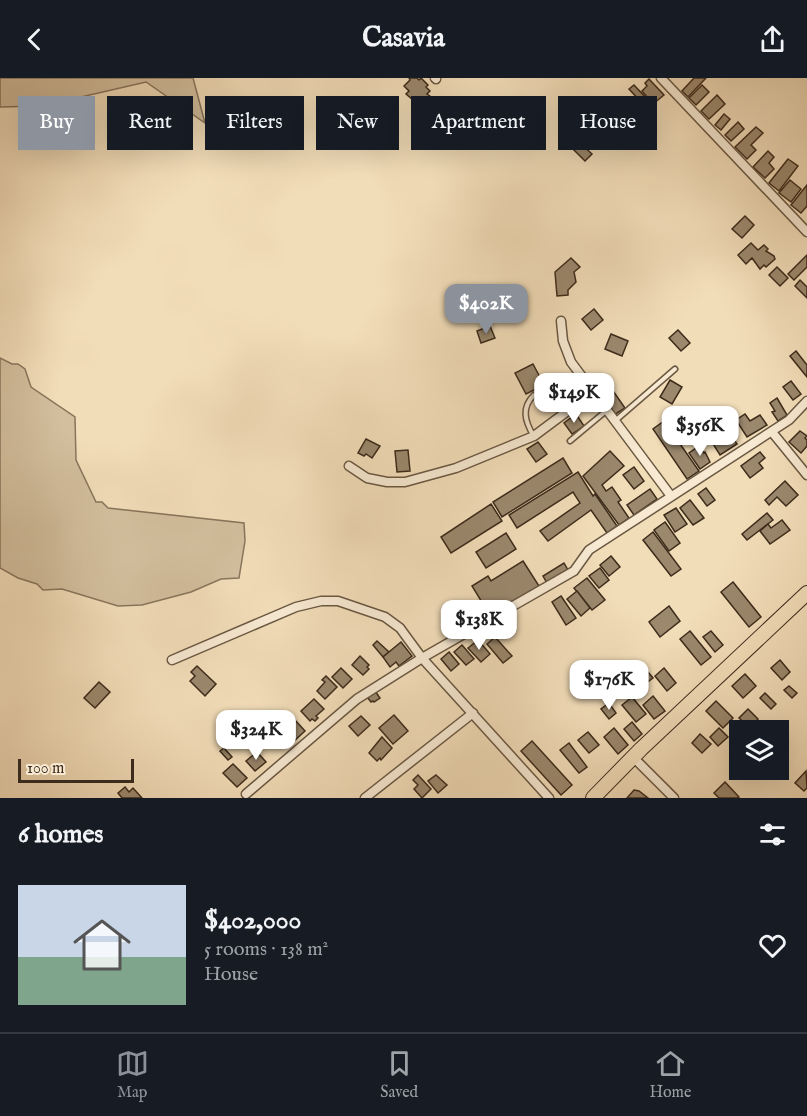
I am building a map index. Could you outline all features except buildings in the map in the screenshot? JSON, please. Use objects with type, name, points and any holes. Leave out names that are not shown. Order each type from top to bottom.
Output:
[{"type":"highway","points":[[593,798],[807,592]]},
{"type":"street","points":[[661,78],[807,232]]},
{"type":"street","points":[[561,321],[566,350],[571,362],[671,496]]},
{"type":"street","points":[[349,466],[367,478],[387,482],[405,482],[456,468],[534,436],[593,392]]},
{"type":"street","points":[[246,794],[357,699],[422,658],[574,571],[589,550],[772,432],[789,420],[807,401]]},
{"type":"street","points":[[772,432],[807,476]]},
{"type":"street","points":[[172,660],[296,607],[321,601],[338,601],[385,617],[400,628],[422,658],[549,798]]},
{"type":"street","points":[[365,798],[472,713]]},
{"type":"street","points":[[633,757],[674,798]]},
{"type":"lane","points":[[614,421],[675,369]]},
{"type":"lane","points":[[534,395],[528,401],[525,409],[525,419],[534,436]]},
{"type":"lane","points":[[570,441],[606,411]]},
{"type":"shaded area","points":[[0,78],[193,78],[205,123],[193,115],[193,96],[166,96],[146,82],[85,96],[18,96],[18,107],[0,107]]},
{"type":"shaded area","points":[[0,358],[25,369],[31,387],[75,417],[76,460],[96,502],[102,502],[108,508],[244,523],[245,541],[239,578],[221,579],[191,592],[142,605],[118,606],[62,589],[43,590],[37,584],[18,578],[0,568]]}]
